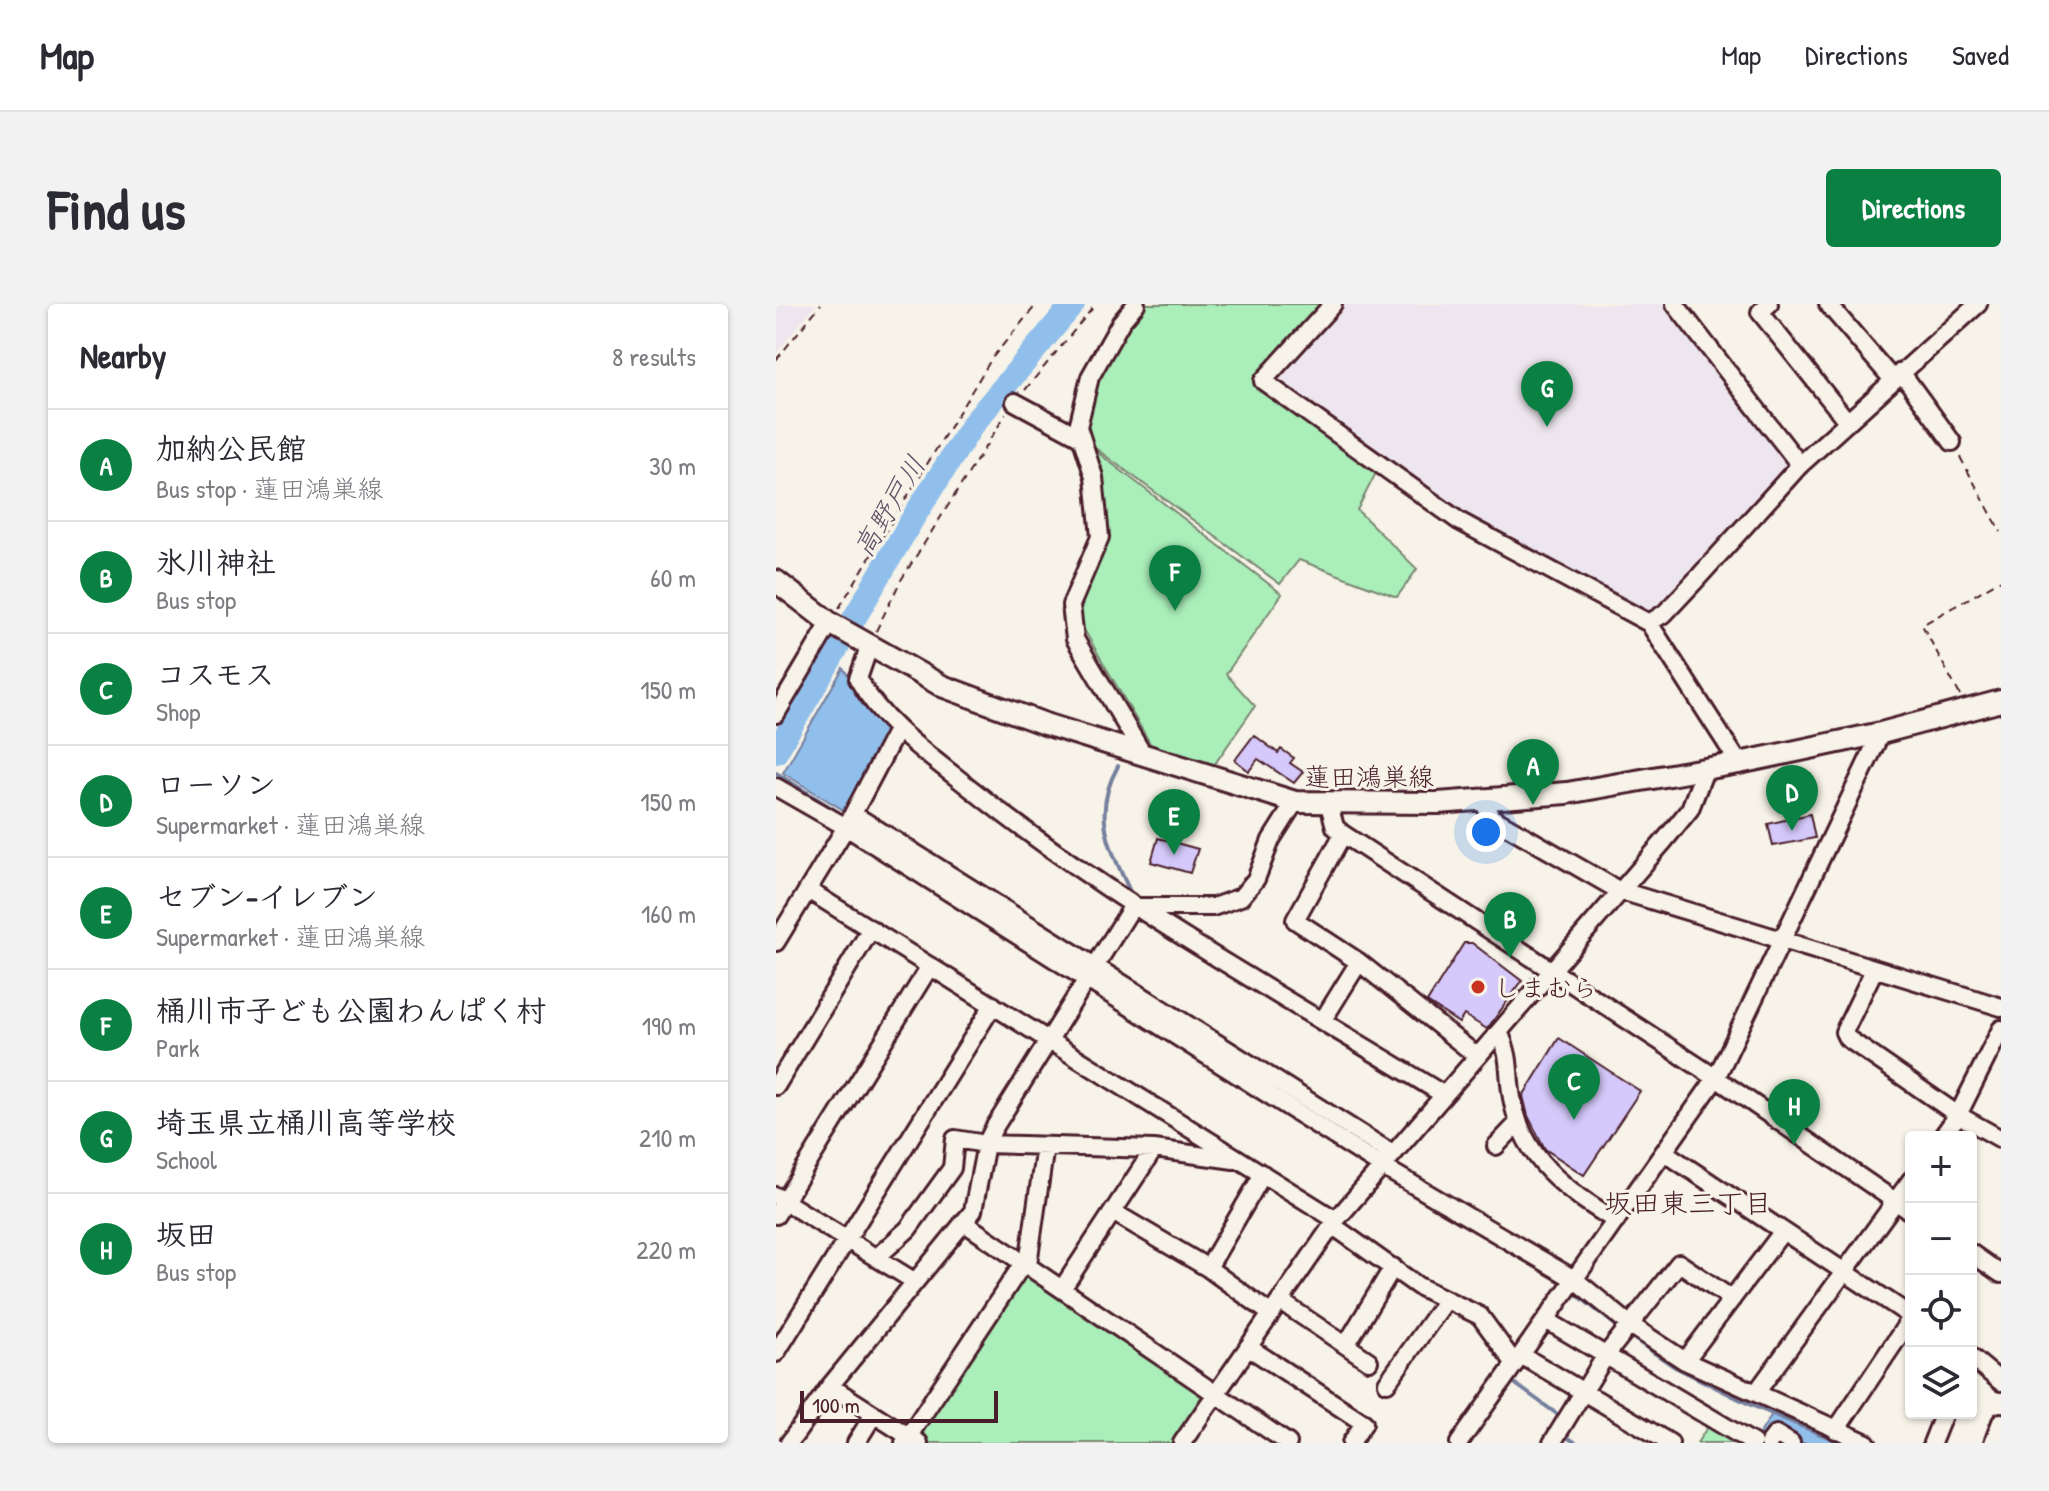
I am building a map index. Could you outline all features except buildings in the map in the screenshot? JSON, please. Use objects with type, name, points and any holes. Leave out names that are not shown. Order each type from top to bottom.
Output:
[{"type":"main road","name":"蓮田鴻巣線","points":[[776,581],[830,623],[869,647],[980,702],[1295,802],[1482,800],[1567,793],[1705,770],[1881,733],[2001,701]]},
{"type":"street","points":[[1136,304],[1121,322],[1090,377],[1078,427],[1094,477],[1100,537],[1071,605],[1075,639],[1144,756]]},
{"type":"street","points":[[1333,304],[1263,381],[1459,521],[1649,623],[1739,763]]},
{"type":"street","points":[[1675,304],[1800,465]]},
{"type":"street","points":[[1769,304],[1760,312],[1847,421]]},
{"type":"street","points":[[1828,304],[1897,376],[1952,442]]},
{"type":"street","points":[[1649,623],[1665,613],[1800,465],[1978,304]]},
{"type":"street","points":[[1015,402],[1080,437]]},
{"type":"street","points":[[776,714],[782,688],[830,623]]},
{"type":"street","points":[[869,647],[858,679],[872,705],[897,730],[1031,837],[1132,907],[1444,1095]]},
{"type":"street","points":[[776,942],[849,821],[897,730]]},
{"type":"street","points":[[1459,1443],[1716,1078],[1881,733]]},
{"type":"street","points":[[1182,1443],[1334,1222],[1690,809],[1705,770]]},
{"type":"street","points":[[776,787],[849,821],[1091,972],[1574,1279],[1629,1324],[1685,1361],[1867,1443]]},
{"type":"street","points":[[1482,800],[1491,817],[1618,890],[2001,1007]]},
{"type":"street","points":[[1132,907],[1213,907],[1241,897],[1256,879],[1271,840],[1295,802]]},
{"type":"street","points":[[1329,804],[1330,817],[1343,834],[1716,1078],[1905,1208]]},
{"type":"street","points":[[1343,834],[1295,920],[1359,962],[1477,1056]]},
{"type":"street","points":[[808,890],[1263,1174],[1334,1222],[1418,1286],[1480,1316],[1518,1360],[1585,1391],[1670,1443]]},
{"type":"street","points":[[789,1443],[830,1386],[973,1211],[986,1144],[1132,907]]},
{"type":"street","points":[[776,1086],[871,929]]},
{"type":"street","points":[[1323,1020],[1359,962]]},
{"type":"street","points":[[914,1281],[847,1239],[779,1204],[930,966]]},
{"type":"street","points":[[1874,970],[1844,1032],[1847,1038],[1958,1115],[2001,1139]]},
{"type":"street","points":[[776,1353],[993,1005]]},
{"type":"street","points":[[1946,1131],[1958,1115],[2001,1029]]},
{"type":"street","points":[[1499,1032],[1510,1060],[1511,1093],[1517,1124],[1546,1172],[1571,1193],[1616,1221]]},
{"type":"street","points":[[1496,1146],[1517,1124]]},
{"type":"street","points":[[876,1258],[908,1229],[952,1168],[955,1139],[986,1144],[1154,1149],[1239,1161]]},
{"type":"street","points":[[830,1386],[910,1441],[1026,1263],[1045,1146]]},
{"type":"street","points":[[1062,1289],[1154,1149]]},
{"type":"street","points":[[1664,1152],[1905,1313]]},
{"type":"street","points":[[1208,1268],[1263,1174]]},
{"type":"street","points":[[1756,1393],[1905,1189]]},
{"type":"street","points":[[1113,1212],[1369,1361]]},
{"type":"street","points":[[963,1222],[1288,1443]]},
{"type":"street","points":[[1685,1361],[1783,1231]]},
{"type":"street","points":[[1977,1257],[2001,1274]]},
{"type":"street","points":[[1556,1442],[1606,1355],[1679,1263],[1732,1299]]},
{"type":"street","points":[[1346,1345],[1393,1267]]},
{"type":"street","points":[[1387,1383],[1446,1300]]},
{"type":"street","points":[[1546,1320],[1753,1443]]},
{"type":"street","points":[[1836,1430],[1905,1326]]},
{"type":"street","points":[[1248,1347],[1364,1423],[1351,1443]]},
{"type":"street","points":[[1977,1362],[2001,1382]]},
{"type":"street","points":[[856,1443],[874,1414]]},
{"type":"street","points":[[1932,1443],[1942,1419]]},
{"type":"street","points":[[1993,1443],[2001,1422]]},
{"type":"street","points":[[1769,1443],[1776,1434],[1791,1443]]},
{"type":"path","points":[[776,360],[821,304]]},
{"type":"path","points":[[830,623],[992,358],[1037,304]]},
{"type":"path","points":[[869,647],[901,580],[1015,402],[1096,304]]},
{"type":"path","points":[[1952,442],[2001,532]]},
{"type":"path","points":[[1969,711],[1922,625],[2001,580]]},
{"type":"shaded area","points":[[776,304],[816,304],[776,353]]},
{"type":"shaded area","points":[[1334,304],[1675,304],[1800,465],[1649,623],[1458,521],[1263,381]]},
{"type":"green space","points":[[1133,304],[1334,304],[1264,381],[1379,467],[1357,510],[1417,569],[1397,597],[1299,560],[1280,584],[1080,437],[1090,377]]},
{"type":"green space","points":[[1093,449],[1282,594],[1226,674],[1255,706],[1214,765],[1151,745],[1083,628],[1078,594],[1108,527],[1102,467]]},
{"type":"green space","points":[[1024,1262],[1216,1396],[1179,1443],[919,1443],[908,1436]]},
{"type":"green space","points":[[1710,1423],[1744,1443],[1697,1443]]},
{"type":"water","points":[[843,668],[887,732],[845,811],[783,773]]},
{"type":"water","points":[[1772,1414],[1841,1443],[1803,1443],[1782,1431],[1759,1435]]},
{"type":"waterway","name":"高野戸川","points":[[776,752],[913,518],[973,424],[1073,304]]},
{"type":"waterway","points":[[1118,766],[1105,801],[1105,817],[1111,847],[1132,896]]},
{"type":"waterway","points":[[776,773],[846,817]]},
{"type":"waterway","points":[[1576,1288],[1575,1293],[1620,1329]]},
{"type":"waterway","points":[[1627,1334],[1675,1367],[1751,1405],[1842,1443]]},
{"type":"waterway","points":[[1510,1380],[1561,1417]]},
{"type":"waterway","points":[[1561,1433],[1576,1443]]},
{"type":"place","name":"埼玉県立桶川高等学校","points":[[1547,427]]},
{"type":"place","name":"桶川市子ども公園わんぱく村","points":[[1175,611]]},
{"type":"place","name":"加納公民館","points":[[1533,805]]},
{"type":"place","name":"ローソン","points":[[1792,831]]},
{"type":"place","name":"セブン-イレブン","points":[[1174,855]]},
{"type":"place","name":"氷川神社","points":[[1510,958]]},
{"type":"place","name":"しまむら","points":[[1478,987]]},
{"type":"place","name":"コスモス","points":[[1574,1120]]},
{"type":"place","name":"坂田","points":[[1794,1145]]},
{"type":"district","name":"坂田東三丁目","points":[[1688,1203]]}]
